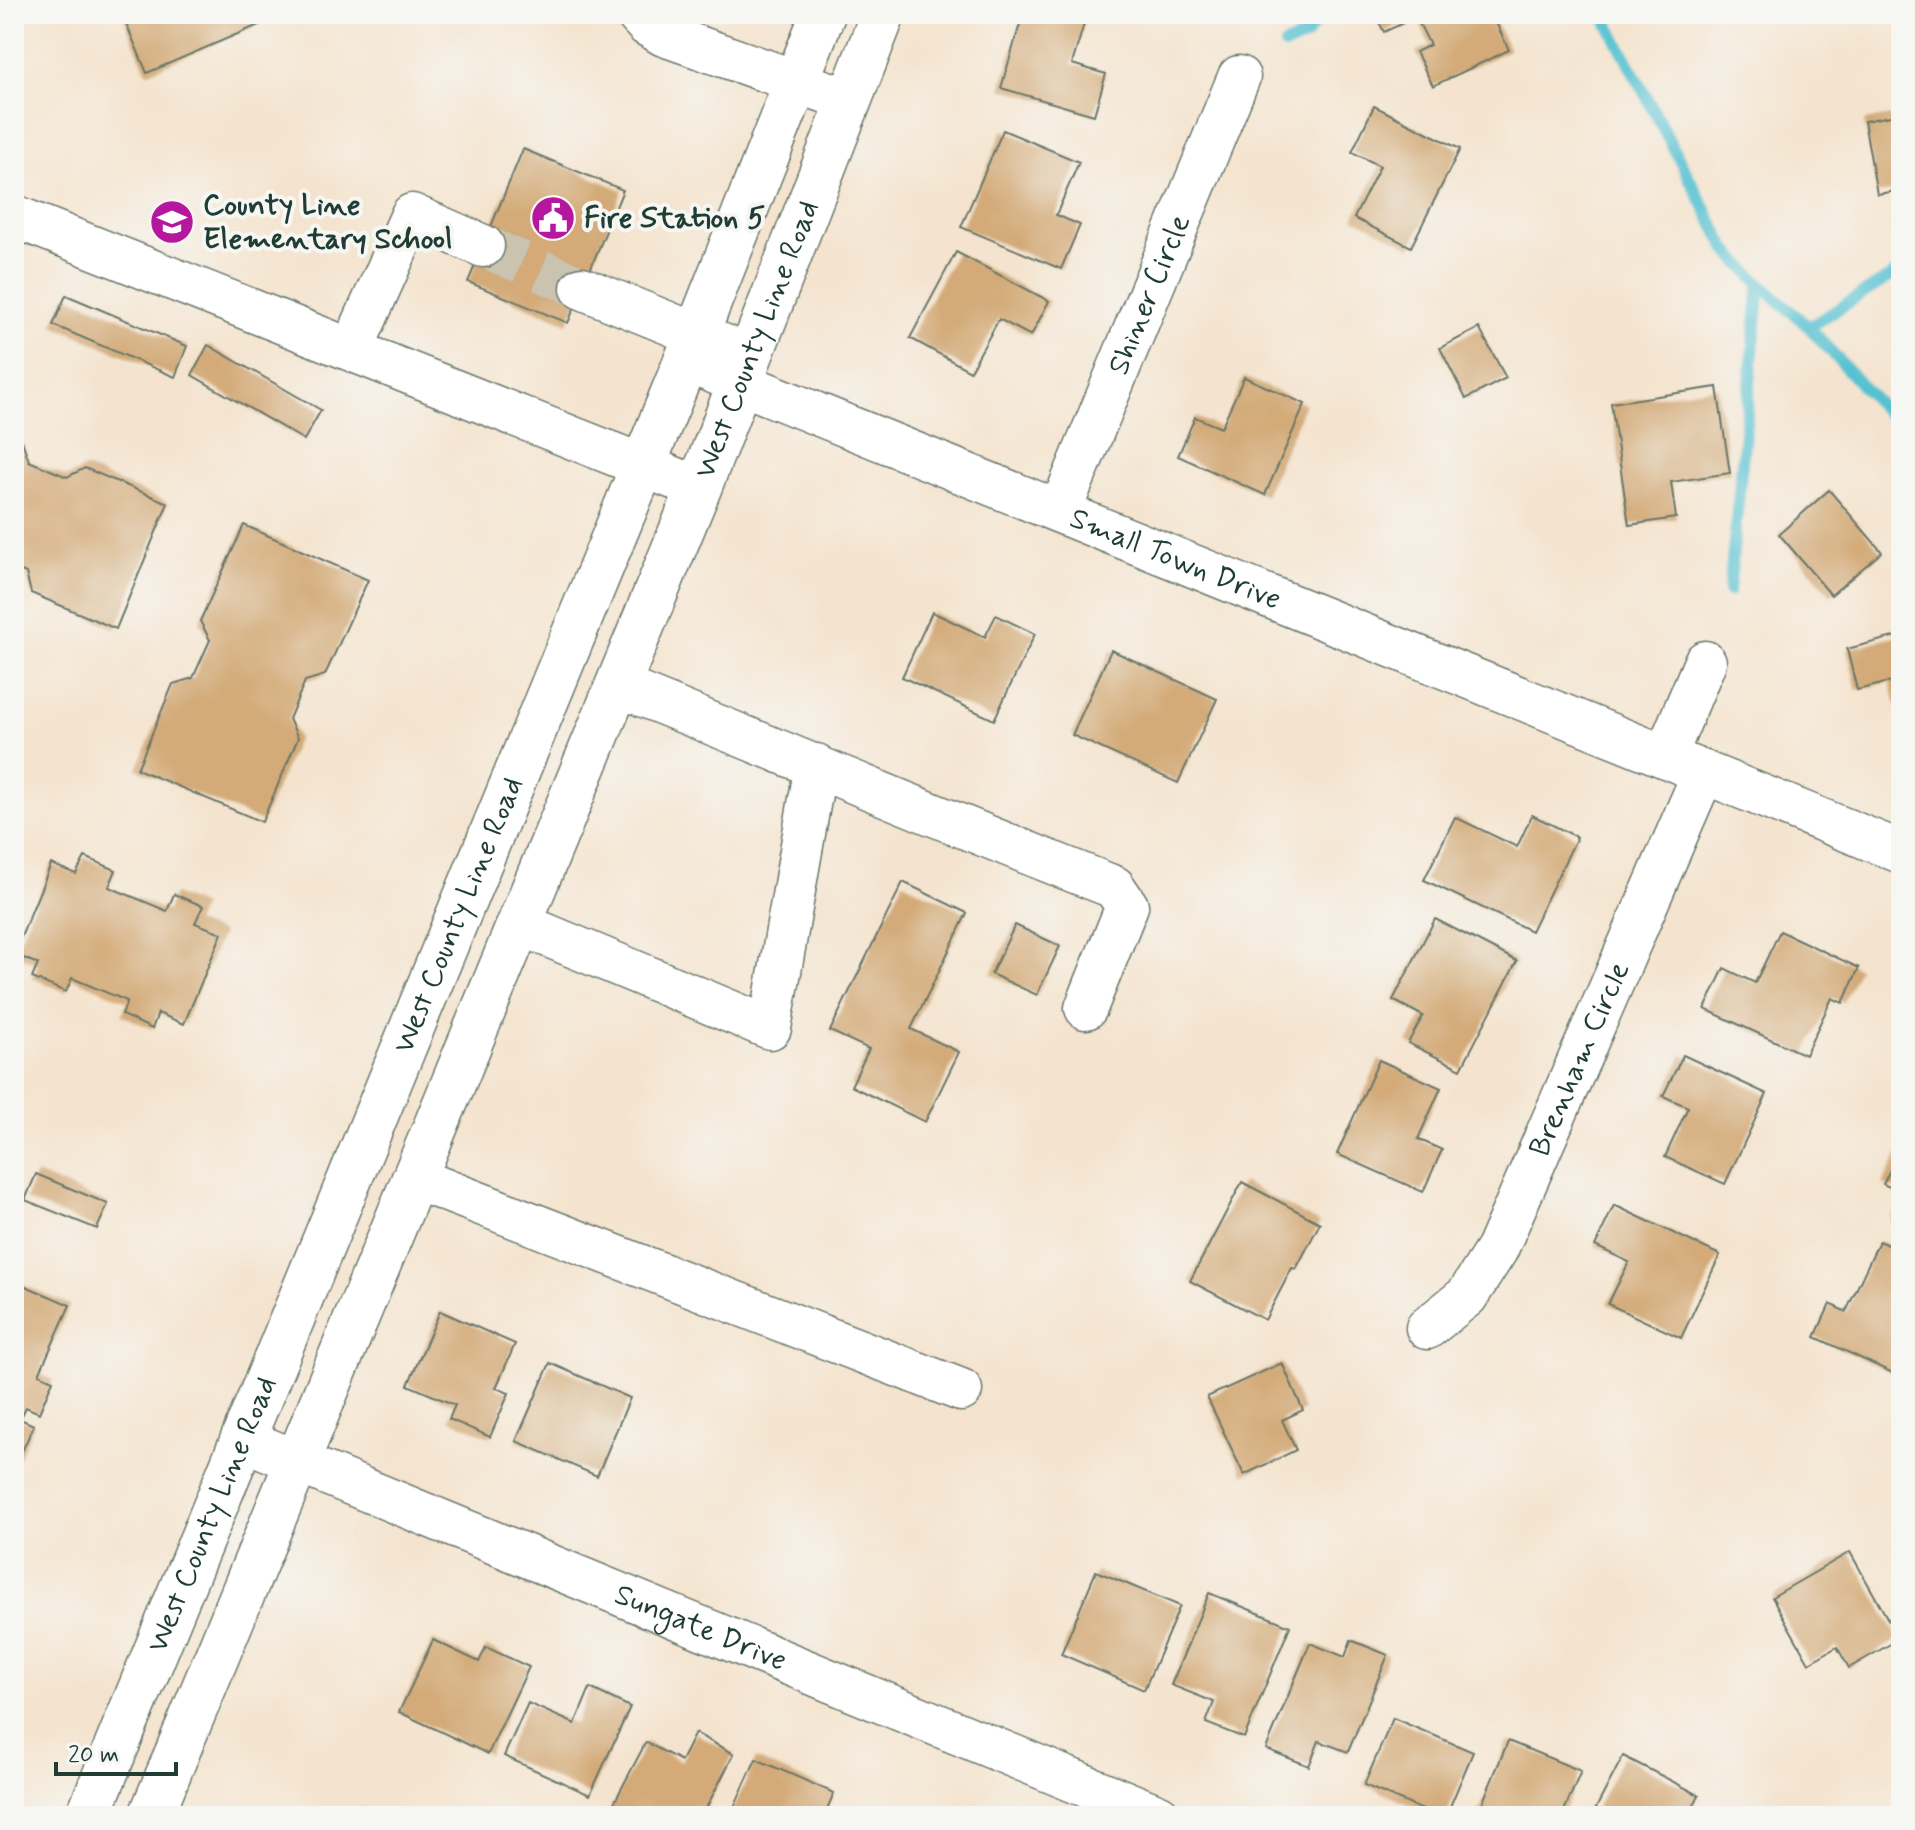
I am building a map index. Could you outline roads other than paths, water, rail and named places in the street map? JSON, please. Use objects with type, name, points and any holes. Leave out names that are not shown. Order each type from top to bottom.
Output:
[{"type":"main road","name":"West County Line Road","points":[[88,1816],[643,467],[823,14]]},
{"type":"main road","name":"West County Line Road","points":[[151,1816],[699,488],[883,14]]},
{"type":"street","points":[[637,14],[647,25],[664,35],[849,100]]},
{"type":"street","name":"Shiner Circle","points":[[1060,511],[1239,77]]},
{"type":"street","points":[[352,349],[412,215],[483,246]]},
{"type":"street","points":[[14,216],[699,488]]},
{"type":"street","name":"Small Town Drive","points":[[582,288],[691,348],[745,369],[1060,511],[1901,852]]},
{"type":"street","points":[[1666,755],[1705,662]]},
{"type":"street","points":[[617,685],[816,765],[932,816],[1114,887],[1127,906],[1086,1008]]},
{"type":"street","points":[[520,924],[770,1028],[816,765]]},
{"type":"street","name":"Brenham Circle","points":[[1427,1328],[1467,1296],[1497,1249],[1704,772]]},
{"type":"street","points":[[414,1178],[961,1390]]},
{"type":"street","name":"Sungate Drive","points":[[242,1439],[1159,1816]]},
{"type":"waterway","points":[[1285,45],[1306,36],[1320,14]]},
{"type":"waterway","points":[[1603,14],[1727,250],[1809,327],[1901,429]]},
{"type":"waterway","points":[[1809,327],[1901,270]]},
{"type":"waterway","points":[[1729,591],[1760,284]]},
{"type":"tunnel","points":[[483,246],[582,288]]},
{"type":"place","name":"Fire Station 5","points":[[553,218]]},
{"type":"place","name":"County Line Elementary School","points":[[172,222]]}]
